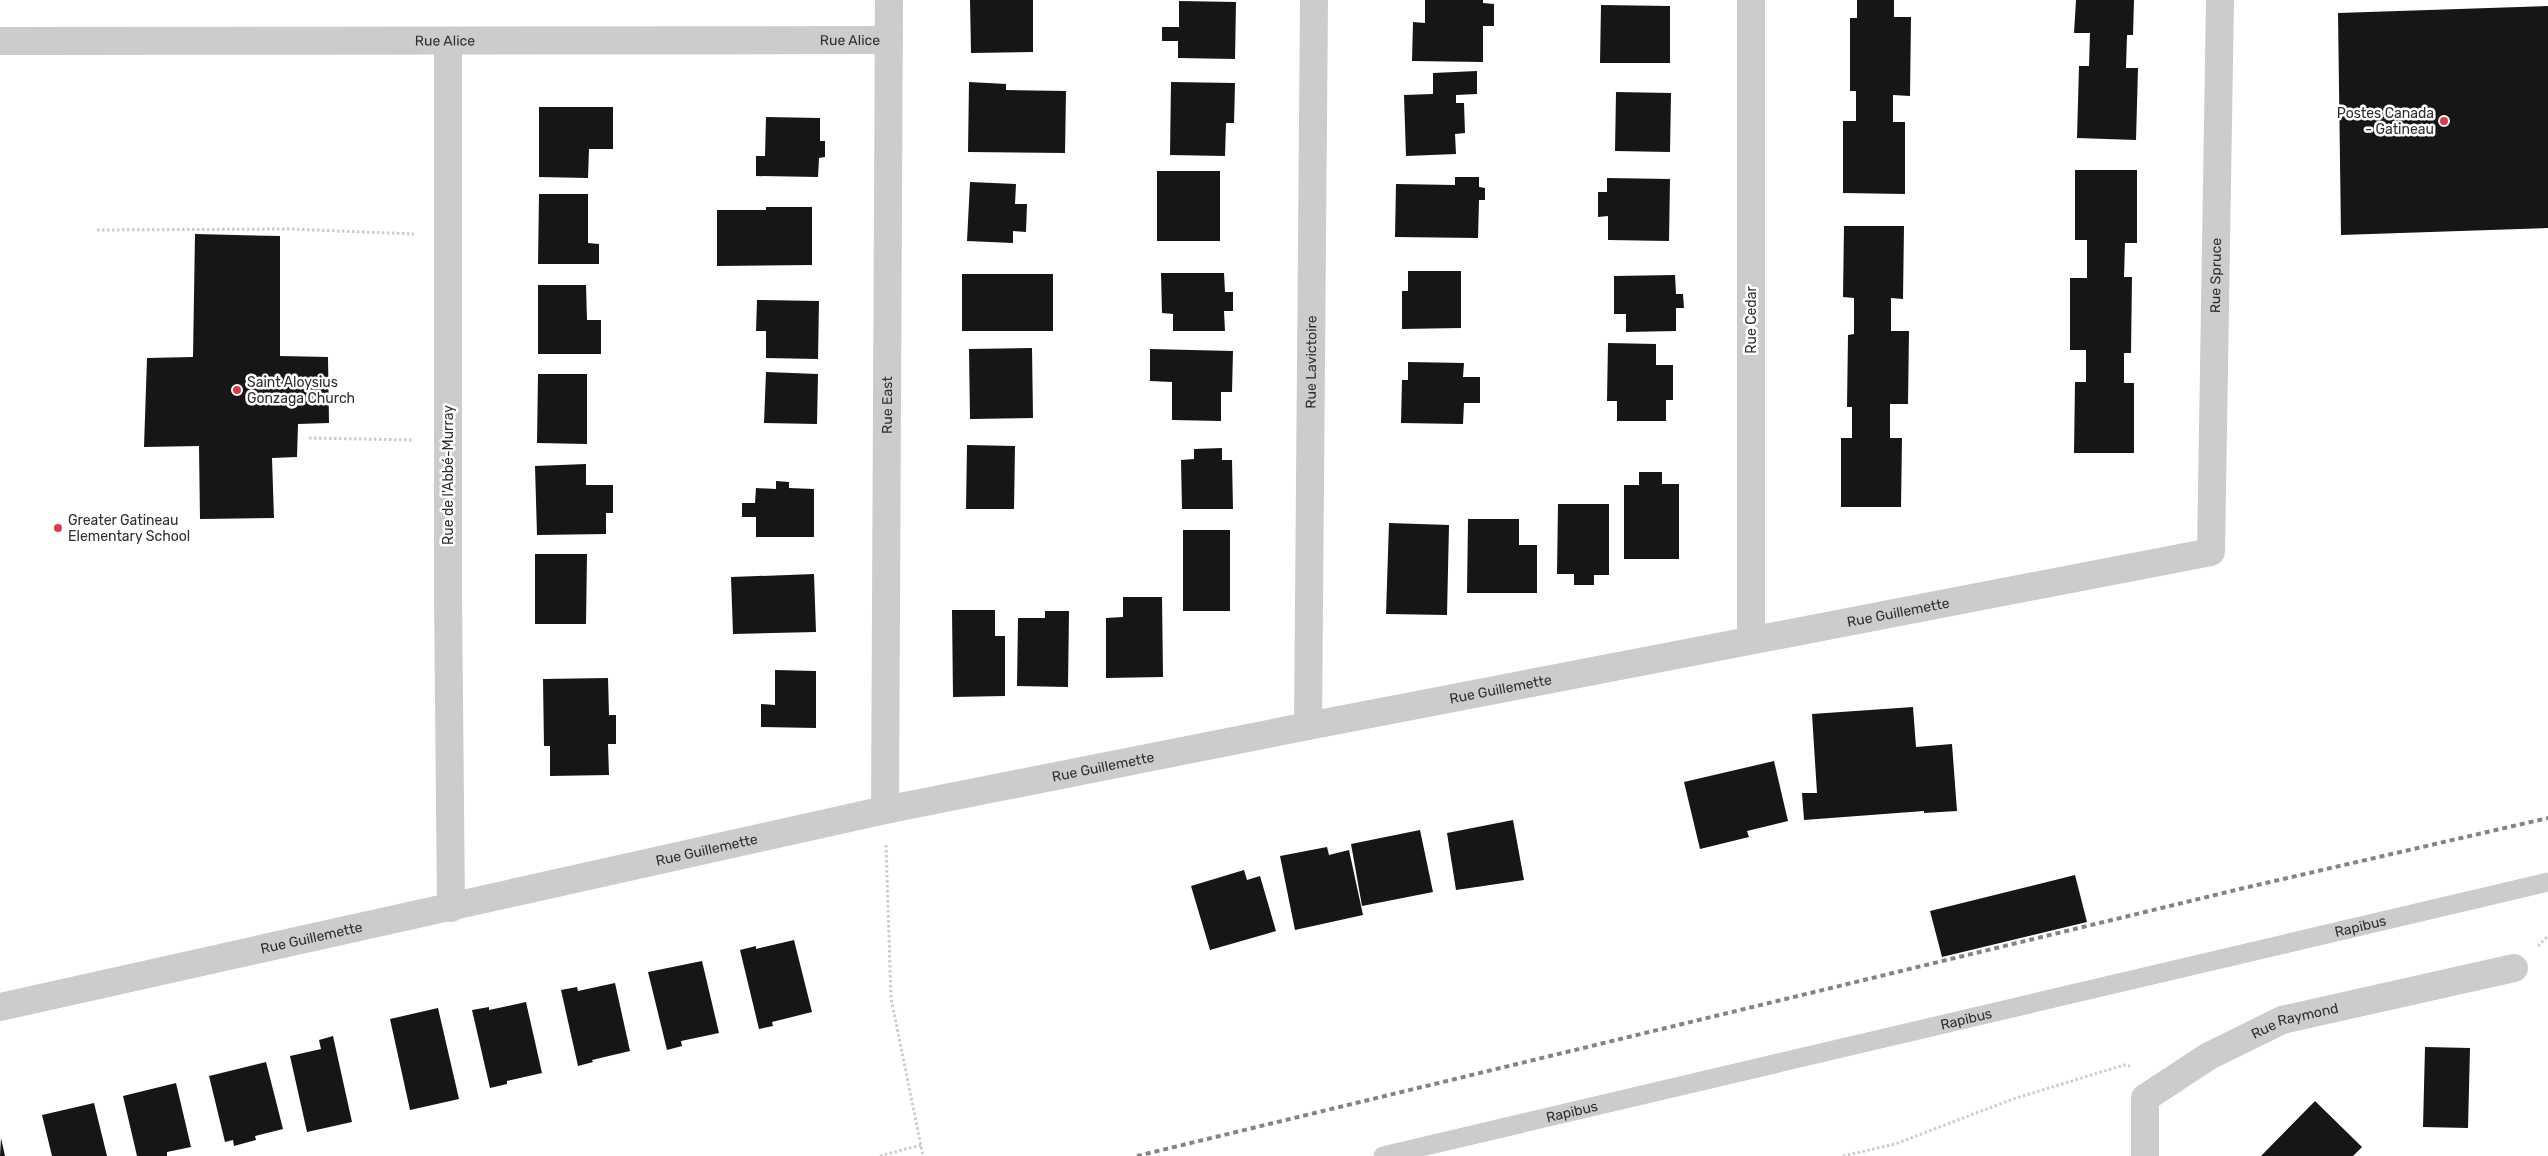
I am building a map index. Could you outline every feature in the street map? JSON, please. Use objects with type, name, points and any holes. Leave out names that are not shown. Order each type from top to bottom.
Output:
[{"type":"street","name":"Rue East","points":[[886,810],[889,0]]},
{"type":"street","name":"Rue Lavictoire","points":[[1308,726],[1314,0]]},
{"type":"street","name":"Rue Cedar","points":[[1750,640],[1751,0]]},
{"type":"street","name":"Rue Spruce","points":[[2211,552],[2220,0]]},
{"type":"street","name":"Rue Alice","points":[[0,41],[889,40]]},
{"type":"street","name":"Rue de l'Abbé-Murray","points":[[448,41],[451,908]]},
{"type":"street","name":"Rue Guillemette","points":[[0,1007],[886,810],[1308,726],[2211,552]]},
{"type":"street","name":"Rue Raymond","points":[[2145,1156],[2145,1098],[2209,1056],[2282,1020],[2514,968]]},
{"type":"lane","name":"Rapibus","points":[[1383,1156],[2545,883]]},
{"type":"path","points":[[97,230],[289,228],[449,234]]},
{"type":"path","points":[[309,438],[448,440]]},
{"type":"path","points":[[886,810],[891,998],[924,1156]]},
{"type":"path","points":[[1843,1156],[1895,1144],[2013,1099],[2124,1065],[2183,1073]]},
{"type":"path","points":[[880,1156],[921,1145]]},
{"type":"building","points":[[970,0],[1033,0],[1033,52],[971,53]]},
{"type":"building","points":[[1425,0],[1483,0],[1483,3],[1494,4],[1494,26],[1483,26],[1483,62],[1412,61],[1413,22],[1425,23]]},
{"type":"building","points":[[1857,0],[1894,0],[1894,17],[1911,17],[1910,96],[1893,95],[1893,122],[1905,122],[1905,194],[1843,193],[1843,121],[1856,121],[1856,91],[1850,91],[1850,18],[1857,18]]},
{"type":"building","points":[[2076,0],[2134,0],[2133,35],[2127,35],[2126,68],[2138,68],[2136,140],[2077,138],[2079,66],[2089,66],[2090,33],[2074,33]]},
{"type":"building","points":[[1179,1],[1236,2],[1235,59],[1178,58],[1178,41],[1162,41],[1162,27],[1179,27]]},
{"type":"building","points":[[1601,5],[1670,6],[1670,63],[1600,63]]},
{"type":"building","name":"Postes Canada - Gatineau","points":[[2548,6],[2548,228],[2341,235],[2338,13]]},
{"type":"building","points":[[1477,71],[1477,94],[1456,95],[1456,103],[1464,103],[1465,133],[1455,134],[1456,154],[1406,156],[1404,95],[1433,94],[1433,73]]},
{"type":"building","points":[[969,82],[1006,84],[1006,90],[1066,91],[1065,153],[968,152]]},
{"type":"building","points":[[1171,82],[1235,83],[1234,123],[1226,123],[1225,156],[1170,155]]},
{"type":"building","points":[[1616,92],[1671,93],[1670,152],[1615,151]]},
{"type":"building","points":[[539,107],[613,107],[613,149],[589,149],[588,178],[539,177]]},
{"type":"building","points":[[766,117],[820,118],[820,141],[825,141],[825,157],[819,158],[818,177],[756,176],[756,156],[765,156]]},
{"type":"building","points":[[2075,170],[2137,170],[2137,243],[2125,243],[2124,277],[2132,277],[2131,353],[2124,353],[2124,383],[2134,383],[2134,453],[2074,453],[2075,382],[2086,382],[2086,350],[2070,350],[2070,278],[2087,278],[2087,240],[2075,240]]},
{"type":"building","points":[[1157,171],[1220,171],[1220,241],[1157,241]]},
{"type":"building","points":[[1455,177],[1479,177],[1479,187],[1485,188],[1485,200],[1479,200],[1478,238],[1395,237],[1396,184],[1455,185]]},
{"type":"building","points":[[1607,178],[1670,179],[1669,241],[1608,240],[1608,216],[1598,217],[1598,192],[1607,192]]},
{"type":"building","points":[[970,182],[1016,184],[1015,204],[1027,204],[1026,232],[1013,231],[1013,243],[967,241]]},
{"type":"building","points":[[539,194],[588,194],[588,243],[599,244],[599,264],[538,264]]},
{"type":"building","points":[[766,207],[812,207],[812,265],[717,266],[717,210],[766,210]]},
{"type":"building","points":[[1844,226],[1904,226],[1903,299],[1891,298],[1891,331],[1909,331],[1908,404],[1890,404],[1890,438],[1902,438],[1901,507],[1841,507],[1841,438],[1852,438],[1852,407],[1847,407],[1848,335],[1854,334],[1854,298],[1843,297]]},
{"type":"building","name":"Saint Aloysius Gonzaga Church","points":[[195,234],[280,236],[280,356],[328,357],[329,423],[298,424],[297,457],[272,458],[274,518],[200,519],[199,446],[144,447],[147,358],[193,357]]},
{"type":"building","points":[[1408,271],[1461,271],[1461,328],[1402,329],[1402,291],[1408,291]]},
{"type":"building","points":[[1161,273],[1224,273],[1225,292],[1233,292],[1233,311],[1224,311],[1225,331],[1173,331],[1173,314],[1162,313]]},
{"type":"building","points":[[962,274],[1053,274],[1053,331],[962,331]]},
{"type":"building","points":[[1675,275],[1676,294],[1683,294],[1684,308],[1676,308],[1676,331],[1626,332],[1626,314],[1614,314],[1614,276]]},
{"type":"building","points":[[538,285],[586,285],[587,320],[601,320],[601,354],[538,354]]},
{"type":"building","points":[[757,300],[819,301],[818,359],[766,358],[766,331],[756,331]]},
{"type":"building","points":[[1608,343],[1656,344],[1656,365],[1673,365],[1673,400],[1666,400],[1666,421],[1617,421],[1617,401],[1607,401]]},
{"type":"building","points":[[1032,348],[1033,418],[970,419],[969,349]]},
{"type":"building","points":[[1150,349],[1233,351],[1232,392],[1221,392],[1221,421],[1172,420],[1172,382],[1150,381]]},
{"type":"building","points":[[1408,362],[1464,363],[1463,377],[1480,377],[1480,403],[1464,403],[1463,424],[1401,423],[1402,380],[1408,380]]},
{"type":"building","points":[[766,372],[818,374],[817,424],[764,423]]},
{"type":"building","points":[[538,374],[587,374],[587,444],[537,443]]},
{"type":"building","points":[[967,445],[1015,446],[1014,509],[966,509]]},
{"type":"building","points":[[1222,448],[1222,460],[1232,460],[1233,509],[1182,509],[1181,460],[1194,459],[1194,449]]},
{"type":"building","points":[[586,464],[586,485],[613,485],[613,513],[606,513],[606,534],[537,535],[535,466]]},
{"type":"building","points":[[1639,472],[1662,472],[1662,484],[1679,484],[1679,559],[1624,559],[1624,485],[1639,485]]},
{"type":"building","points":[[776,481],[789,482],[789,488],[814,489],[814,537],[756,537],[756,517],[742,517],[742,503],[755,503],[756,488],[776,489]]},
{"type":"building","points":[[1558,504],[1609,504],[1609,575],[1594,575],[1594,585],[1574,585],[1574,574],[1557,574]]},
{"type":"building","points":[[1468,519],[1519,519],[1519,545],[1537,545],[1537,593],[1467,593]]},
{"type":"building","points":[[1389,523],[1449,525],[1447,615],[1386,614]]},
{"type":"building","points":[[1183,530],[1230,530],[1230,611],[1183,611]]},
{"type":"building","points":[[535,554],[587,554],[586,624],[535,624]]},
{"type":"building","points":[[814,574],[816,632],[733,634],[731,577]]},
{"type":"building","points":[[1123,597],[1162,597],[1163,677],[1106,678],[1106,618],[1123,617]]},
{"type":"building","points":[[952,610],[995,610],[995,636],[1005,636],[1005,696],[953,697]]},
{"type":"building","points":[[1045,611],[1069,611],[1068,687],[1017,686],[1018,618],[1045,618]]},
{"type":"building","points":[[775,670],[816,671],[816,728],[761,727],[761,704],[775,705]]},
{"type":"building","points":[[608,678],[609,715],[616,715],[616,744],[608,744],[609,775],[550,776],[550,746],[544,746],[543,679]]},
{"type":"building","points":[[1913,707],[1916,747],[1952,744],[1957,811],[1924,813],[1924,811],[1804,820],[1802,793],[1817,793],[1812,714]]},
{"type":"building","points":[[1774,761],[1788,821],[1747,831],[1749,837],[1700,849],[1684,782]]},
{"type":"building","points":[[1513,820],[1524,880],[1456,890],[1447,833]]},
{"type":"building","points":[[1420,830],[1433,892],[1362,906],[1351,844]]},
{"type":"building","points":[[1327,847],[1329,855],[1349,850],[1363,915],[1295,930],[1280,856]]},
{"type":"building","points":[[1244,870],[1247,880],[1260,876],[1276,931],[1210,950],[1191,886]]},
{"type":"building","points":[[2075,875],[2087,922],[1942,957],[1930,911]]},
{"type":"building","points":[[794,940],[812,1012],[772,1022],[773,1026],[759,1029],[740,950],[756,946],[756,949]]},
{"type":"building","points":[[702,961],[719,1033],[681,1041],[682,1046],[667,1050],[648,972]]},
{"type":"building","points":[[615,983],[630,1051],[592,1060],[593,1062],[578,1066],[561,990],[577,987],[578,991]]},
{"type":"building","points":[[526,1002],[542,1073],[507,1081],[507,1084],[490,1088],[472,1010],[489,1007],[489,1010]]},
{"type":"building","points":[[438,1008],[459,1099],[410,1110],[390,1019]]},
{"type":"building","points":[[333,1036],[352,1122],[307,1132],[290,1056],[321,1049],[319,1040]]},
{"type":"building","points":[[2425,1047],[2470,1048],[2468,1128],[2423,1127]]},
{"type":"building","points":[[266,1062],[283,1129],[255,1136],[256,1140],[234,1146],[233,1140],[225,1142],[209,1076]]},
{"type":"building","points":[[176,1083],[191,1147],[167,1152],[167,1156],[137,1156],[123,1096]]},
{"type":"building","points":[[2315,1101],[2362,1147],[2353,1156],[2261,1156]]},
{"type":"building","points":[[94,1103],[107,1156],[52,1156],[42,1115]]},
{"type":"building","points":[[1,1138],[5,1156],[0,1156]]},
{"type":"railway","points":[[1137,1156],[2244,888],[2548,818]]},
{"type":"place","name":"Postes Canada - Gatineau","points":[[2444,121]]},
{"type":"place","name":"Saint Aloysius Gonzaga Church","points":[[237,390]]},
{"type":"place","name":"Greater Gatineau Elementary School","points":[[58,528]]}]
